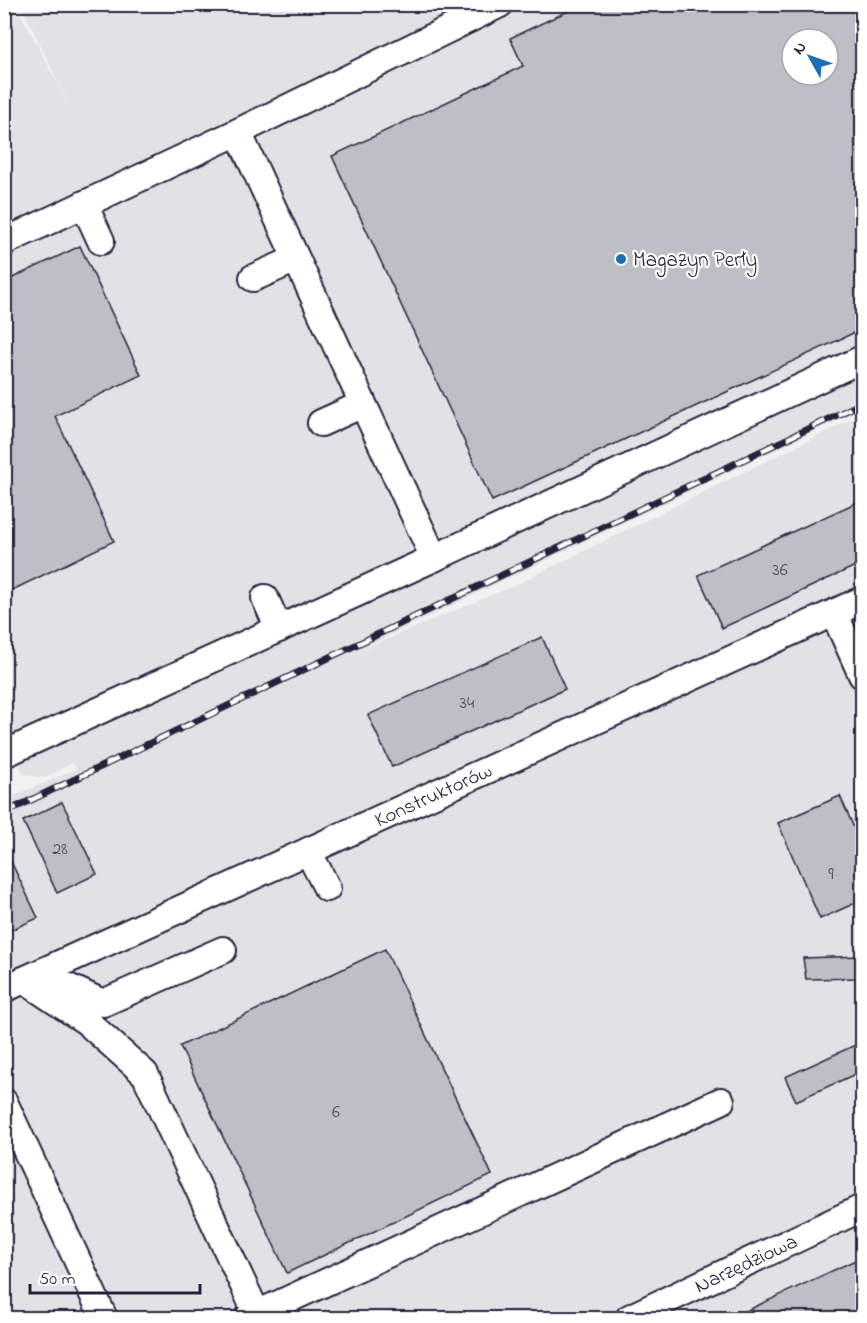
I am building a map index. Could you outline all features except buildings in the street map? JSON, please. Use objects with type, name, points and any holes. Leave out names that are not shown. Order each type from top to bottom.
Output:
[{"type":"lane","points":[[4,242],[238,132],[500,4]]},
{"type":"lane","points":[[238,132],[434,558]]},
{"type":"lane","points":[[84,204],[101,241]]},
{"type":"lane","points":[[253,278],[296,259]]},
{"type":"lane","points":[[4,754],[862,359]]},
{"type":"lane","points":[[321,423],[363,404]]},
{"type":"lane","points":[[265,598],[279,629]]},
{"type":"lane","name":"Konstruktorów","points":[[23,981],[862,600]]},
{"type":"lane","points":[[834,613],[862,675]]},
{"type":"lane","points":[[308,852],[327,888]]},
{"type":"lane","points":[[23,981],[103,1003],[223,950]]},
{"type":"lane","points":[[23,981],[87,1022],[145,1074],[253,1316],[721,1101]]},
{"type":"lane","points":[[4,1102],[104,1318]]},
{"type":"lane","name":"Narzędziowa","points":[[629,1318],[862,1208]]},
{"type":"shaded area","points":[[5,5],[16,5],[71,109],[21,5],[862,5],[862,408],[353,653],[511,587],[862,414],[862,1318],[5,1318],[5,800],[76,769],[72,763],[45,778],[23,774],[5,736]]},
{"type":"railway","points":[[4,813],[862,403]]},
{"type":"place","name":"Magazyn Perły","points":[[621,259]]}]
